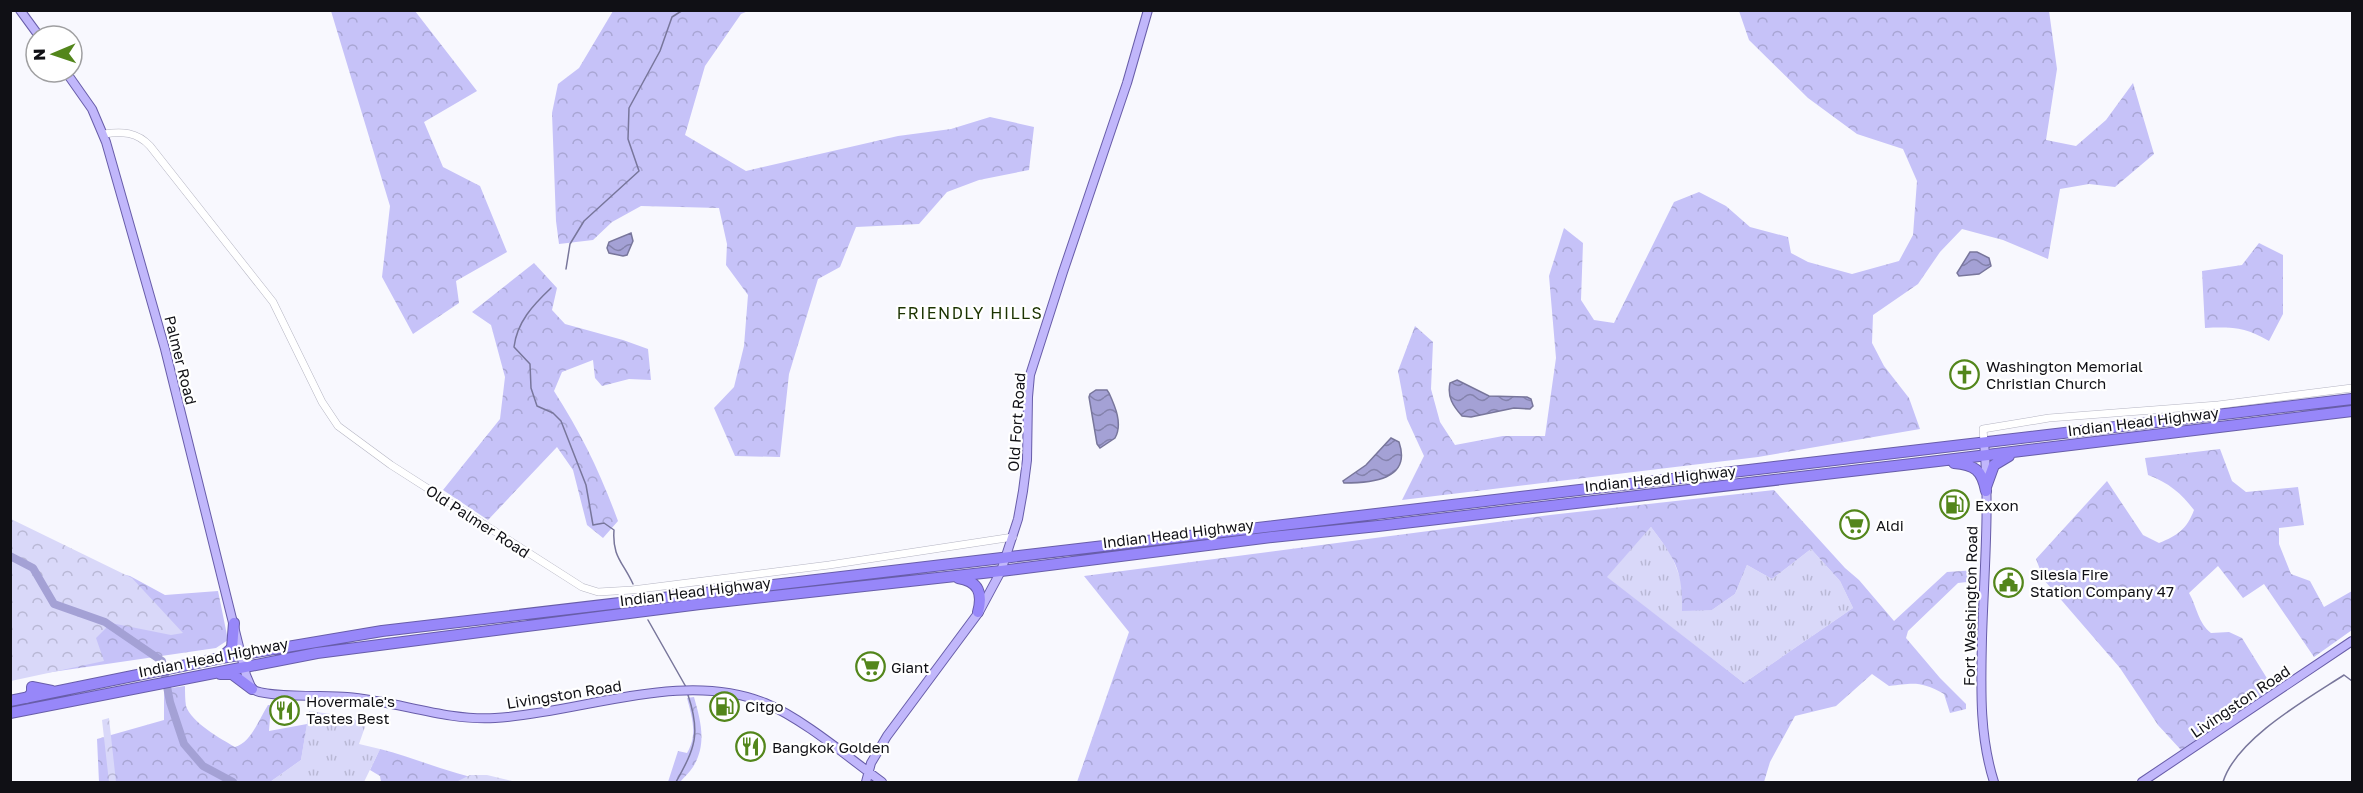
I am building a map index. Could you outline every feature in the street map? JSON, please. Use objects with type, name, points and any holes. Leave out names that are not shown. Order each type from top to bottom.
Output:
[{"type":"highway","name":"Indian Head Highway","points":[[10,713],[157,677],[170,669],[242,654],[382,631],[2352,399]]},
{"type":"highway","name":"Indian Head Highway","points":[[10,701],[157,677],[172,680],[317,653],[700,604],[1935,462],[2352,411]]},
{"type":"highway","points":[[1986,489],[1990,471],[1998,461],[2031,450]]},
{"type":"highway","points":[[1935,462],[1964,464],[1979,471],[1983,476],[1986,489]]},
{"type":"highway","points":[[937,578],[960,578],[972,582],[980,591],[981,601],[978,612]]},
{"type":"highway","points":[[221,658],[232,648],[234,623]]},
{"type":"highway","points":[[202,674],[232,674],[252,689]]},
{"type":"main road","points":[[20,10],[30,24]]},
{"type":"main road","name":"Old Fort Road","points":[[866,783],[871,763],[887,736],[978,612],[1001,571],[1018,519],[1026,469],[1030,375],[1127,83],[1148,10]]},
{"type":"main road","name":"Palmer Road","points":[[74,84],[92,109],[104,134],[165,349],[245,666]]},
{"type":"main road","name":"Fort Washington Road","points":[[1984,442],[1986,489],[1981,706],[1986,750],[1994,783]]},
{"type":"main road","name":"Livingston Road","points":[[2142,783],[2352,642]]},
{"type":"main road","points":[[245,666],[252,689]]},
{"type":"main road","name":"Livingston Road","points":[[252,689],[267,694],[351,697],[454,716],[480,718],[516,715],[682,690],[735,693],[771,706],[882,783]]},
{"type":"street","name":"Old Palmer Road","points":[[104,134],[119,132],[136,135],[156,153],[273,302],[322,402],[338,426],[391,465],[582,586],[598,592],[632,590],[829,565],[1012,537]]},
{"type":"street","name":"Fort Washington Road","points":[[1984,442],[1983,429],[2049,418],[2218,405],[2352,388]]},
{"type":"green space","points":[[331,11],[415,11],[477,91],[424,122],[443,167],[480,186],[507,252],[456,281],[459,303],[413,334],[382,277],[390,206]]},
{"type":"green space","points":[[613,11],[748,11],[741,14],[705,66],[685,135],[746,171],[898,136],[951,129],[990,117],[1034,127],[1029,170],[979,180],[947,192],[919,224],[856,227],[840,267],[818,279],[789,374],[780,457],[735,456],[714,408],[734,387],[744,346],[748,295],[726,265],[727,244],[719,208],[641,206],[612,222],[593,240],[559,244],[552,113],[558,84],[579,68]]},
{"type":"green space","points":[[1739,11],[2049,11],[2057,69],[2046,140],[2076,146],[2106,120],[2133,83],[2154,154],[2115,187],[2089,184],[2060,189],[2048,259],[2003,240],[1962,229],[1940,252],[1918,284],[1873,315],[1872,343],[1884,366],[1909,398],[1920,429],[1758,457],[1402,500],[1424,456],[1407,419],[1398,371],[1415,326],[1433,342],[1431,389],[1440,422],[1455,445],[1503,436],[1545,436],[1556,358],[1549,276],[1564,228],[1583,243],[1581,300],[1594,320],[1614,323],[1674,202],[1699,192],[1726,206],[1750,227],[1788,237],[1791,253],[1808,262],[1852,274],[1899,261],[1913,235],[1917,181],[1903,149],[1857,134],[1808,98],[1749,40]]},
{"type":"green space","points":[[2259,243],[2283,255],[2283,314],[2269,341],[2238,329],[2205,328],[2202,271],[2242,265]]},
{"type":"green space","points":[[534,263],[557,288],[552,310],[565,324],[648,349],[651,380],[629,379],[602,386],[595,378],[593,360],[562,372],[554,391],[590,454],[618,521],[603,538],[587,525],[573,470],[557,447],[488,520],[443,490],[500,419],[505,377],[491,325],[472,312]]},
{"type":"green space","points":[[2220,449],[2232,481],[2246,492],[2298,487],[2304,525],[2279,528],[2279,544],[2291,574],[2310,581],[2324,607],[2352,591],[2352,630],[2314,657],[2264,584],[2243,598],[2218,566],[2189,593],[2200,620],[2211,633],[2229,632],[2242,638],[2273,688],[2181,750],[2158,725],[2120,668],[2044,580],[2036,559],[2107,481],[2143,535],[2159,543],[2171,538],[2185,527],[2194,510],[2174,489],[2148,475],[2145,458]]},
{"type":"green space","points":[[1774,490],[1845,568],[1859,580],[1894,621],[1947,572],[1976,570],[1976,581],[1958,583],[1908,631],[1906,638],[1966,704],[1966,709],[1950,713],[1944,694],[1936,690],[1917,684],[1889,686],[1872,674],[1836,706],[1795,716],[1770,762],[1764,782],[1077,782],[1129,632],[1084,576],[1550,515]],"holes":[[[1651,527],[1672,557],[1679,575],[1682,611],[1712,610],[1735,594],[1747,565],[1772,579],[1811,549],[1840,581],[1853,608],[1744,683],[1607,577]]]},
{"type":"green space","points":[[11,519],[132,578],[183,633],[171,635],[111,623],[96,638],[104,661],[11,681]]},
{"type":"green space","points":[[10,523],[109,571],[130,576],[165,595],[218,591],[228,640],[216,648],[11,678]]},
{"type":"green space","points":[[1651,527],[1671,554],[1682,583],[1712,610],[1735,594],[1747,565],[1772,579],[1811,549],[1840,581],[1853,608],[1744,683],[1606,577]]},
{"type":"green space","points":[[185,686],[186,706],[189,712],[207,730],[235,747],[241,745],[250,736],[268,705],[271,705],[269,731],[307,724],[301,760],[270,782],[99,782],[97,739],[164,720],[164,689]]},
{"type":"green space","points":[[694,697],[700,724],[700,750],[693,767],[680,782],[668,782],[678,751],[687,753],[690,746],[693,726],[687,698]]},
{"type":"green space","points":[[309,711],[346,716],[366,724],[359,744],[380,749],[364,782],[270,782],[301,760]]},
{"type":"green space","points":[[109,718],[116,782],[109,782],[102,720]]},
{"type":"green space","points":[[380,749],[466,776],[495,782],[381,782],[380,776],[370,770]]},
{"type":"green space","points":[[470,775],[487,775],[516,782],[456,782]]},
{"type":"water","points":[[631,233],[633,241],[627,255],[609,253],[607,248],[609,242]]},
{"type":"water","points":[[1970,252],[1977,252],[1989,258],[1991,266],[1979,274],[1959,276],[1957,273]]},
{"type":"water","points":[[1457,380],[1489,396],[1527,397],[1531,399],[1533,406],[1530,409],[1514,408],[1471,417],[1462,416],[1453,405],[1449,393],[1450,383]]},
{"type":"water","points":[[1096,390],[1107,390],[1114,404],[1118,421],[1115,438],[1100,448],[1097,444],[1089,397]]},
{"type":"water","points":[[1391,438],[1399,442],[1401,455],[1400,464],[1394,472],[1377,480],[1344,483],[1343,481],[1366,465]]},
{"type":"waterway","points":[[566,269],[570,244],[584,221],[639,171],[628,139],[629,108],[660,51],[672,17],[683,10]]},
{"type":"waterway","points":[[551,288],[522,322],[514,347],[530,364],[531,388],[537,406],[553,413],[561,421],[586,485],[593,525],[604,523],[614,530],[616,553],[633,584]]},
{"type":"waterway","points":[[10,556],[33,568],[54,604],[105,622],[162,661],[170,702],[184,744],[203,766],[233,782]]},
{"type":"waterway","points":[[648,620],[686,687]]},
{"type":"waterway","points":[[2223,782],[2230,766],[2242,751],[2274,721],[2344,675],[2352,681]]},
{"type":"waterway","points":[[676,782],[688,760],[694,740],[694,720],[688,695]]},
{"type":"place","name":"Washington Memorial Christian Church","points":[[1965,375]]},
{"type":"place","name":"Exxon","points":[[1954,505]]},
{"type":"place","name":"Aldi","points":[[1855,525]]},
{"type":"place","name":"Silesia Fire Station Company 47","points":[[2009,583]]},
{"type":"place","name":"Giant","points":[[870,667]]},
{"type":"place","name":"Citgo","points":[[724,706]]},
{"type":"place","name":"Hovermale's Tastes Best","points":[[285,710]]},
{"type":"place","name":"Bangkok Golden","points":[[751,747]]},
{"type":"district","name":"FRIENDLY HILLS","points":[[970,313]]}]
